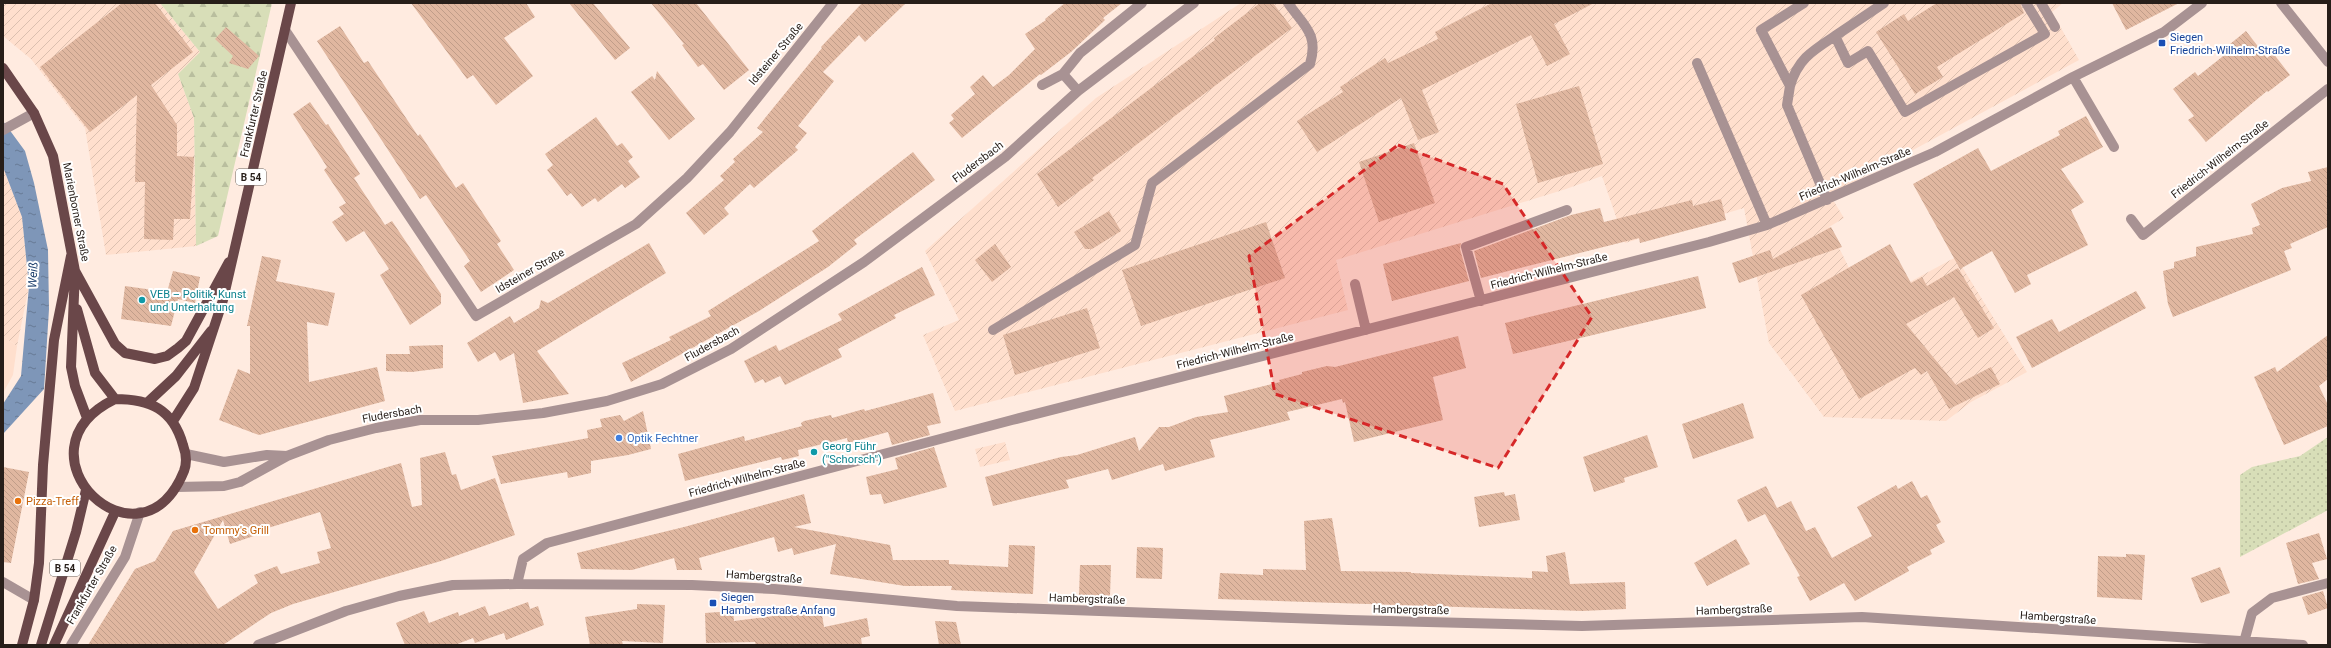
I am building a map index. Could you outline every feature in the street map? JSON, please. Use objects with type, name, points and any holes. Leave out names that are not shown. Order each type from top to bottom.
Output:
[{"type":"main road","name":"Frankfurter Straße","points":[[173,421],[194,388],[216,324],[235,250],[291,3]]},
{"type":"main road","name":"Marienborner Straße","points":[[3,68],[34,113],[53,156],[63,202],[71,256],[75,270],[75,302],[71,366],[75,386],[87,418]]},
{"type":"main road","points":[[75,270],[115,344],[125,353],[155,359],[167,356],[186,341],[235,250]]},
{"type":"main road","points":[[22,645],[34,600],[39,564],[43,465],[54,340],[71,256]]},
{"type":"main road","name":"Marienborner Straße","points":[[75,302],[95,373],[115,399]]},
{"type":"main road","name":"Frankfurter Straße","points":[[147,403],[176,376],[216,324]]},
{"type":"main road","points":[[115,399],[147,403],[160,409],[173,421],[181,436],[186,454],[185,469],[177,487],[158,505],[140,512],[125,514],[115,512],[101,504],[86,490],[76,471],[74,454],[79,431],[87,418],[100,406],[115,399]]},
{"type":"main road","name":"Frankfurter Straße","points":[[41,645],[76,532],[86,490]]},
{"type":"main road","name":"Frankfurter Straße","points":[[54,645],[115,512]]},
{"type":"street","name":"Idsteiner Straße","points":[[285,30],[476,316],[636,224],[687,178],[730,132],[834,3]]},
{"type":"street","points":[[1042,85],[1063,74],[1080,53],[1142,3]]},
{"type":"street","name":"Fludersbach","points":[[177,487],[224,486],[240,482],[287,456],[329,440],[376,428],[420,420],[478,420],[543,413],[607,401],[662,384],[731,349],[864,262],[1006,157],[1078,91],[1194,3]]},
{"type":"street","points":[[993,330],[1135,245],[1152,184],[1310,64],[1314,49],[1312,36],[1288,3]]},
{"type":"street","points":[[1790,86],[1761,30],[1804,3]]},
{"type":"street","points":[[1827,200],[1788,105],[1790,86],[1794,71],[1807,55],[1884,3]]},
{"type":"street","points":[[1835,36],[1848,63],[1868,51],[1905,112],[2045,34],[2026,3]]},
{"type":"street","points":[[2041,3],[2055,27]]},
{"type":"street","name":"Friedrich-Wilhelm-Straße","points":[[517,584],[523,559],[547,543],[1020,418],[1709,242],[1767,225],[1936,152],[2073,77],[2164,32],[2202,3]]},
{"type":"street","points":[[2280,3],[2328,62]]},
{"type":"street","points":[[1697,64],[1767,225]]},
{"type":"street","points":[[1063,74],[1078,91]]},
{"type":"street","points":[[2073,77],[2114,148]]},
{"type":"street","name":"Friedrich-Wilhelm-Straße","points":[[2131,219],[2144,235],[2328,89]]},
{"type":"street","points":[[7,128],[34,113]]},
{"type":"street","points":[[1481,301],[1466,247],[1567,210]]},
{"type":"street","points":[[1355,284],[1366,330]]},
{"type":"street","name":"Fludersbach","points":[[186,454],[224,462],[267,456],[287,456]]},
{"type":"street","name":"Frankfurter Straße","points":[[71,645],[124,557],[140,512]]},
{"type":"street","points":[[3,582],[34,600]]},
{"type":"street","points":[[2244,642],[2252,614],[2272,598],[2328,583]]},
{"type":"street","points":[[258,645],[346,610],[399,596],[453,585],[517,584]]},
{"type":"street","name":"Hambergstraße","points":[[517,584],[692,585],[774,589],[957,606],[1057,611],[1582,626],[1862,617],[2303,645]]},
{"type":"highlighted area","points":[[1398,145],[1503,184],[1592,317],[1498,468],[1275,394],[1249,256]]},
{"type":"shaded area","points":[[3,3],[160,3],[200,52],[178,74],[194,118],[196,246],[106,255],[85,128],[31,59],[3,36]]},
{"type":"shaded area","points":[[1241,3],[2063,3],[2052,12],[2079,60],[1830,195],[1844,218],[1829,227],[1867,305],[1956,257],[2027,372],[1971,402],[1946,421],[1824,417],[1769,343],[1744,208],[1625,243],[1602,176],[1566,189],[1336,260],[1348,310],[955,411],[923,335],[959,320],[925,251],[1096,98]]},
{"type":"shaded area","points":[[3,167],[22,217],[29,286],[17,346],[3,336]]},
{"type":"shaded area","points":[[3,336],[17,346],[13,375],[3,393]]},
{"type":"shaded area","points":[[1005,442],[1010,460],[980,467],[975,449]]},
{"type":"green space","points":[[160,3],[272,3],[218,236],[196,246],[194,118],[178,74],[200,52]]},
{"type":"green space","points":[[2328,437],[2328,510],[2240,557],[2240,475],[2252,467],[2300,456]]},
{"type":"water","name":"Weiß","points":[[3,121],[25,151],[34,183],[48,250],[49,309],[44,389],[3,434],[3,404],[21,376],[29,286],[22,217],[3,167]]},
{"type":"building","points":[[122,3],[155,3],[193,52],[151,85],[177,125],[177,156],[194,157],[190,219],[174,219],[173,240],[144,239],[145,182],[135,182],[137,95],[90,132],[40,67]]},
{"type":"building","points":[[411,3],[526,3],[535,17],[504,38],[533,76],[496,105],[473,75],[467,79]]},
{"type":"building","points":[[569,3],[593,3],[630,48],[615,60]]},
{"type":"building","points":[[651,3],[696,3],[749,70],[724,90],[703,64],[698,67],[682,45],[684,44]]},
{"type":"building","points":[[862,3],[906,3],[865,42],[859,35],[823,72],[834,81],[798,126],[807,133],[795,147],[798,150],[754,188],[750,184],[724,208],[729,214],[704,235],[686,213],[724,180],[720,176],[735,162],[733,159],[763,132],[757,128],[822,48],[821,47]]},
{"type":"building","points":[[1065,3],[1122,3],[1103,18],[1105,20],[1071,52],[1041,75],[1040,74],[962,138],[949,123],[954,119],[951,115],[975,94],[970,87],[983,75],[993,87],[1009,75],[1035,49],[1025,34],[1046,20],[1045,19]]},
{"type":"building","points":[[1260,3],[1273,3],[1292,28],[1092,178],[1094,180],[1058,207],[1037,174],[1215,40],[1214,38]]},
{"type":"building","points":[[1492,3],[1594,3],[1554,24],[1570,54],[1547,66],[1531,35],[1422,90],[1439,132],[1418,140],[1401,98],[1317,152],[1297,121],[1343,92],[1340,87],[1385,58],[1388,63],[1438,39],[1435,32]]},
{"type":"building","points":[[1937,3],[2020,3],[2024,13],[1937,67],[1943,77],[1915,94],[1876,32],[1904,14],[1908,21]]},
{"type":"building","points":[[2112,3],[2179,3],[2126,30]]},
{"type":"building","points":[[340,26],[364,63],[368,61],[418,136],[420,134],[456,188],[463,183],[501,241],[497,244],[514,270],[481,292],[464,266],[470,261],[426,195],[420,199],[317,41]]},
{"type":"building","points":[[226,27],[259,56],[248,69],[229,63],[233,56],[215,39]]},
{"type":"building","points":[[2246,31],[2267,58],[2273,53],[2290,75],[2268,92],[2267,91],[2206,142],[2188,120],[2194,116],[2173,89],[2195,72],[2198,76],[2227,53],[2224,49]]},
{"type":"building","points":[[657,71],[695,119],[669,140],[631,92],[652,76],[655,80]]},
{"type":"building","points":[[1579,86],[1603,164],[1538,183],[1516,104]]},
{"type":"building","points":[[310,102],[326,125],[328,124],[360,174],[354,178],[385,225],[392,221],[441,294],[441,304],[410,325],[380,275],[389,269],[364,231],[346,242],[332,222],[344,214],[339,207],[346,203],[324,170],[327,167],[293,114]]},
{"type":"building","points":[[2086,116],[2103,147],[2061,169],[2084,202],[2071,210],[2088,245],[2027,275],[2031,284],[2015,293],[1992,251],[1960,269],[1913,184],[1978,148],[1991,171],[2060,135],[2058,131]]},
{"type":"building","points":[[596,117],[617,146],[622,143],[633,157],[628,161],[640,177],[625,188],[622,184],[598,202],[595,198],[582,207],[571,193],[567,196],[547,170],[553,165],[545,154]]},
{"type":"building","points":[[1414,143],[1435,203],[1379,222],[1359,162]]},
{"type":"building","points":[[913,152],[935,180],[854,240],[857,244],[828,267],[759,311],[631,382],[622,363],[671,340],[669,337],[711,316],[708,311],[819,241],[812,231]]},
{"type":"building","points":[[2328,167],[2328,227],[2290,244],[2292,248],[2284,251],[2291,270],[2173,317],[2168,304],[2163,271],[2174,268],[2174,262],[2196,256],[2196,247],[2253,234],[2252,228],[2260,225],[2251,204],[2282,188],[2311,181],[2308,172]]},
{"type":"building","points":[[1721,199],[1726,220],[1640,243],[1639,238],[1481,278],[1474,251],[1571,215],[1600,208],[1604,222],[1692,200],[1693,206]]},
{"type":"building","points":[[1109,211],[1121,231],[1092,249],[1085,249],[1074,232]]},
{"type":"building","points":[[1266,222],[1285,278],[1141,326],[1122,270]]},
{"type":"building","points":[[1831,227],[1842,247],[1739,283],[1732,263],[1770,250],[1773,259]]},
{"type":"building","points":[[649,243],[666,273],[537,351],[569,394],[523,403],[514,353],[500,361],[495,352],[478,362],[467,343],[510,316],[514,323],[539,308],[541,300],[548,303]]},
{"type":"building","points":[[1461,243],[1460,249],[1469,281],[1392,301],[1383,264]]},
{"type":"building","points":[[995,244],[1011,267],[992,282],[975,260]]},
{"type":"building","points":[[1890,244],[1911,283],[1922,277],[1927,286],[1958,268],[1994,328],[1978,338],[1954,297],[1906,324],[1956,385],[1991,367],[2000,384],[1949,409],[1927,371],[1921,375],[1915,368],[1859,399],[1801,295]]},
{"type":"building","points":[[262,256],[281,260],[276,281],[335,293],[328,326],[307,322],[309,382],[377,367],[385,401],[259,435],[219,420],[238,369],[250,374],[250,326],[247,326]]},
{"type":"building","points":[[922,267],[935,295],[894,315],[896,318],[838,349],[842,357],[785,385],[780,376],[765,383],[763,379],[755,383],[744,361],[776,345],[779,351],[842,320],[838,314]]},
{"type":"building","points":[[173,271],[200,277],[195,303],[178,299],[171,326],[121,319],[125,286],[167,292]]},
{"type":"building","points":[[1698,276],[1706,308],[1513,354],[1505,323]]},
{"type":"building","points":[[2136,291],[2146,308],[2032,368],[2016,337],[2052,319],[2059,332]]},
{"type":"building","points":[[1087,308],[1100,348],[1015,375],[1003,335]]},
{"type":"building","points":[[2328,335],[2328,379],[2319,386],[2328,405],[2328,426],[2284,445],[2254,377],[2275,367],[2277,372]]},
{"type":"building","points":[[1458,336],[1466,368],[1433,377],[1443,420],[1354,442],[1345,402],[1343,403],[1342,399],[1287,412],[1290,420],[1210,440],[1215,457],[1165,471],[1163,464],[1112,480],[1108,469],[1066,480],[1069,488],[993,506],[985,477],[1061,457],[1077,455],[1135,437],[1139,451],[1159,427],[1169,427],[1196,417],[1228,412],[1224,396],[1280,382],[1279,380],[1302,374],[1302,372],[1327,366],[1335,367]]},
{"type":"building","points":[[443,345],[443,368],[412,372],[386,371],[386,354],[410,354],[409,346]]},
{"type":"building","points":[[933,393],[941,423],[927,426],[930,435],[892,445],[888,432],[848,443],[847,438],[798,450],[799,456],[782,460],[781,457],[685,481],[678,454],[744,436],[745,441],[802,426],[801,423],[804,421],[831,415],[832,418],[864,409],[865,411]]},
{"type":"building","points":[[1743,403],[1754,438],[1693,459],[1682,424]]},
{"type":"building","points":[[643,411],[651,449],[628,455],[591,461],[591,473],[568,478],[567,472],[501,484],[492,456],[588,438],[587,430],[602,427],[600,419],[620,415],[624,421]]},
{"type":"building","points":[[1647,435],[1658,467],[1624,478],[1625,482],[1594,492],[1583,457]]},
{"type":"building","points":[[934,447],[947,487],[884,504],[881,494],[870,495],[866,477],[898,469],[895,458]]},
{"type":"building","points":[[445,452],[452,475],[456,474],[461,490],[495,478],[515,535],[441,561],[293,604],[271,613],[223,645],[88,645],[135,569],[155,561],[173,531],[401,463],[412,507],[422,505],[420,458]],"holes":[[[320,512],[331,548],[317,552],[320,563],[281,574],[277,566],[254,575],[258,583],[218,609],[194,572],[223,520],[230,544],[269,531],[268,528]]]},
{"type":"building","points":[[3,467],[29,472],[11,563],[3,562]]},
{"type":"building","points":[[1912,481],[1921,498],[1927,495],[1941,522],[1936,525],[1945,542],[1930,550],[1932,554],[1907,567],[1909,571],[1855,601],[1844,583],[1810,601],[1797,577],[1800,576],[1765,514],[1748,522],[1737,500],[1766,486],[1777,508],[1791,501],[1806,531],[1815,527],[1832,558],[1872,536],[1857,507],[1896,485],[1898,489]]},
{"type":"building","points":[[1504,492],[1505,496],[1515,494],[1520,520],[1479,527],[1474,497]]},
{"type":"building","points":[[804,494],[811,523],[794,527],[890,545],[893,560],[949,560],[949,564],[1008,567],[1009,545],[1035,546],[1033,594],[951,590],[952,586],[905,586],[830,574],[836,544],[794,555],[792,548],[778,552],[774,537],[699,558],[702,570],[677,570],[674,558],[632,570],[581,569],[577,553],[684,527]]},
{"type":"building","points":[[1332,518],[1341,571],[1411,572],[1532,578],[1532,571],[1548,572],[1546,556],[1565,552],[1570,584],[1625,582],[1626,609],[1582,611],[1218,599],[1220,573],[1263,575],[1263,569],[1306,570],[1304,521]]},
{"type":"building","points":[[2319,533],[2327,559],[2312,563],[2319,579],[2298,584],[2286,543]]},
{"type":"building","points":[[1736,539],[1750,564],[1707,586],[1694,563]]},
{"type":"building","points":[[1137,547],[1163,548],[1162,579],[1136,578]]},
{"type":"building","points":[[2126,554],[2145,555],[2142,600],[2097,597],[2098,556],[2126,557]]},
{"type":"building","points":[[1080,565],[1111,565],[1110,596],[1079,596]]},
{"type":"building","points":[[2220,567],[2230,593],[2201,603],[2191,578]]},
{"type":"building","points":[[2323,591],[2328,608],[2308,615],[2302,597]]},
{"type":"building","points":[[528,602],[530,609],[538,606],[544,625],[506,640],[504,633],[475,643],[473,638],[455,645],[405,645],[396,623],[424,611],[429,623],[458,612],[459,616],[485,606],[489,616]]},
{"type":"building","points":[[637,604],[665,605],[663,643],[622,641],[623,645],[590,645],[585,617],[637,609]]},
{"type":"building","points":[[733,611],[734,621],[790,614],[822,615],[824,627],[867,618],[870,636],[861,638],[862,645],[756,645],[755,642],[706,643],[705,613]]},
{"type":"building","points":[[935,621],[956,622],[961,645],[939,645]]},
{"type":"place","name":"Siegen Friedrich-Wilhelm-Straße","points":[[2162,43]]},
{"type":"place","name":"VEB – Politik, Kunst und Unterhaltung","points":[[142,300]]},
{"type":"place","name":"Optik Fechtner","points":[[619,438]]},
{"type":"place","name":"Georg Führ (\"Schorsch\")","points":[[814,452]]},
{"type":"place","name":"Pizza-Treff","points":[[18,501]]},
{"type":"place","name":"Tommy's Grill","points":[[195,530]]},
{"type":"place","name":"Siegen Hambergstraße Anfang","points":[[713,603]]}]
